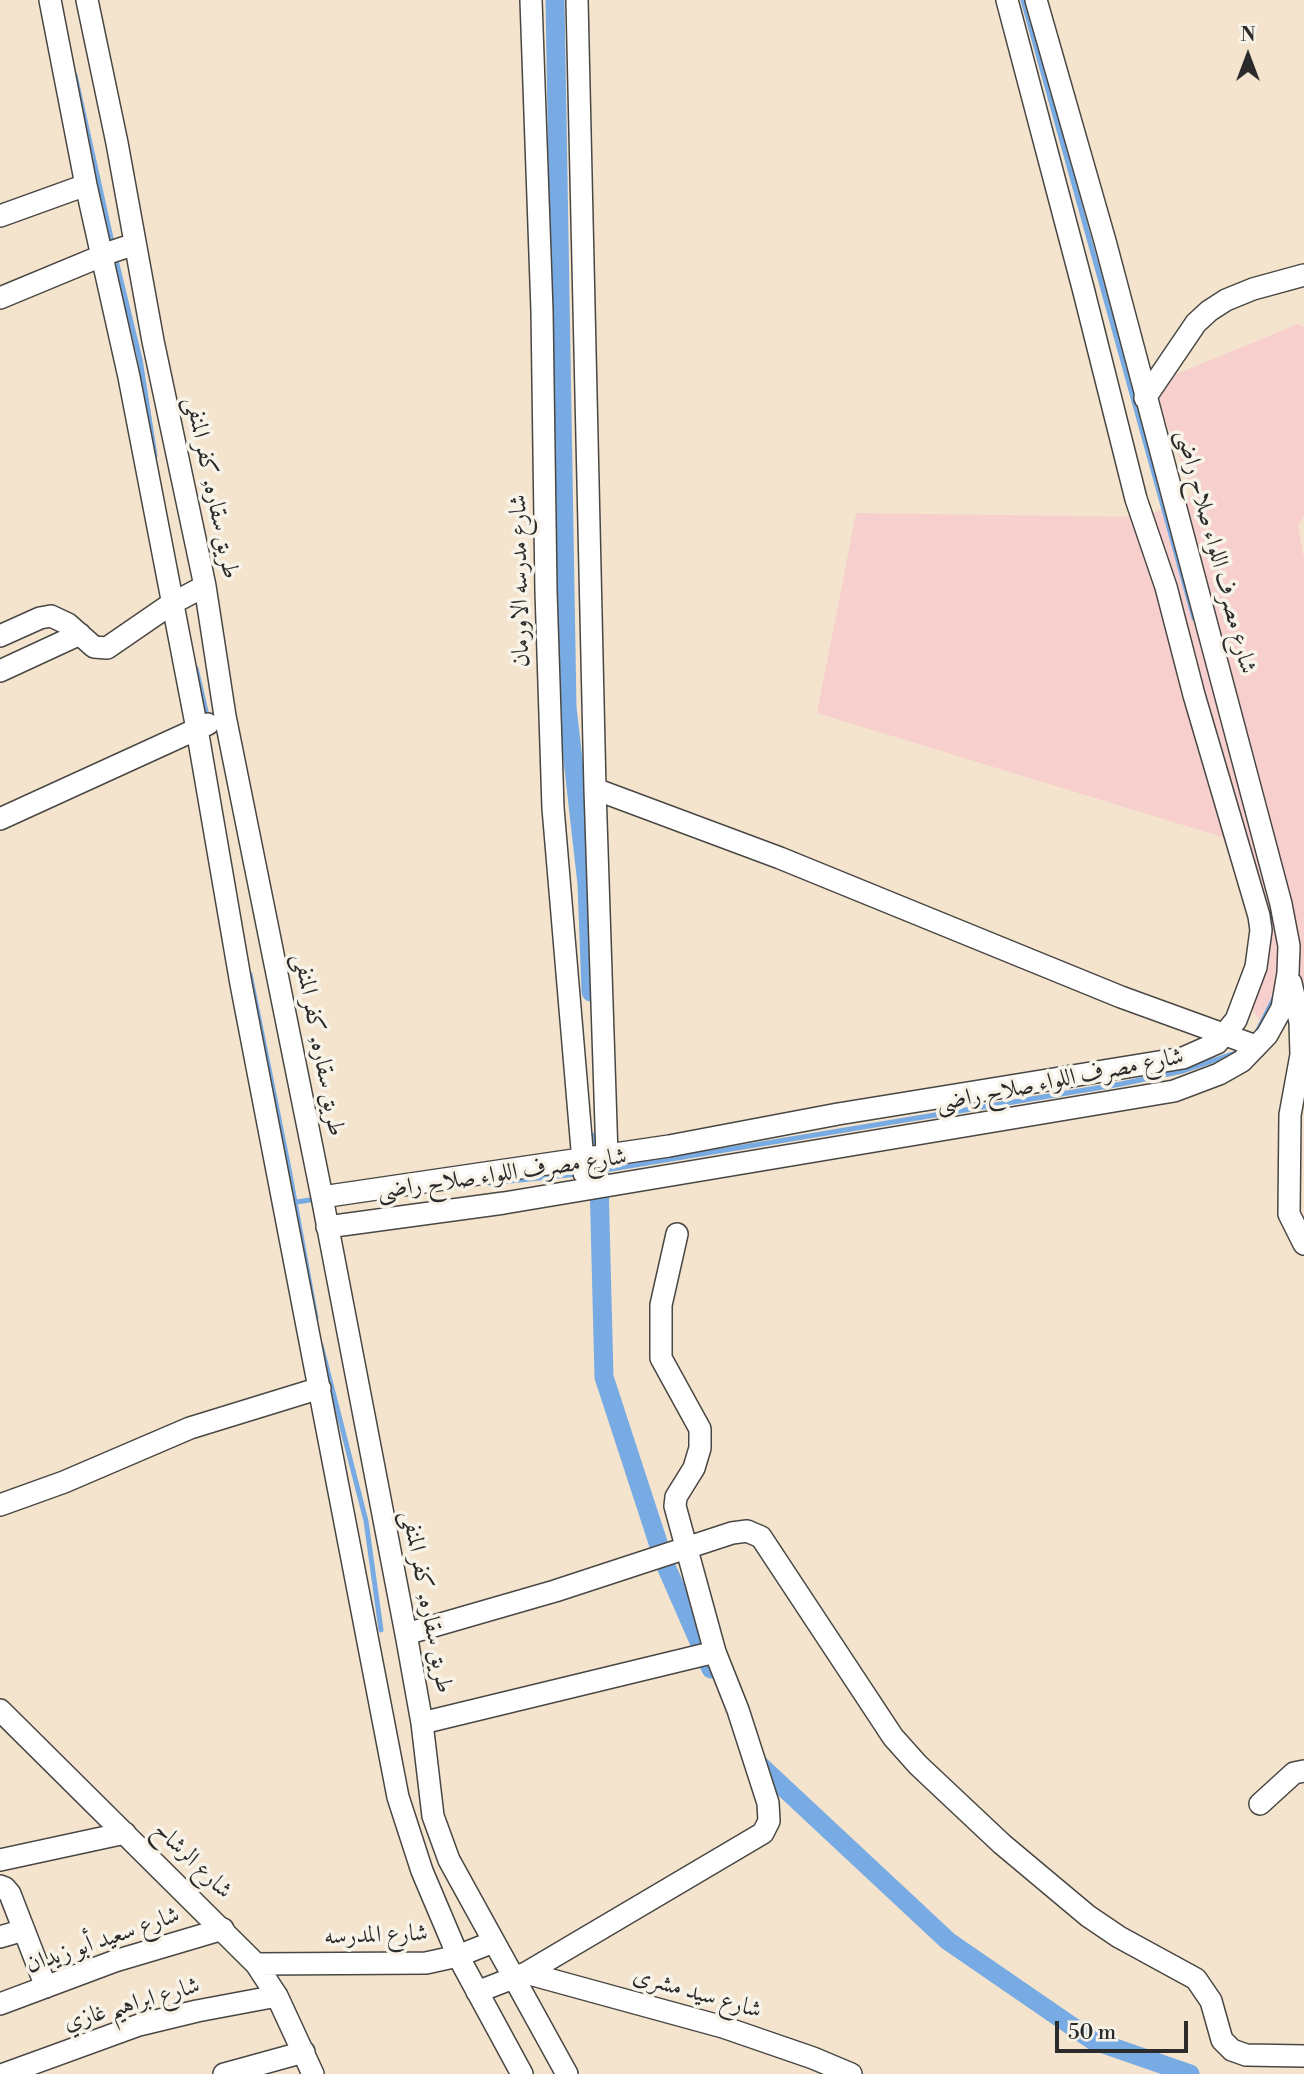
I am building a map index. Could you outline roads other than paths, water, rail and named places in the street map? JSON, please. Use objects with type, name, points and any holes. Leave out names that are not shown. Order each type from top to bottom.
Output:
[{"type":"street","name":"طريق سقاره, كفر المنفى","points":[[50,0],[86,185],[118,250],[189,595],[225,716],[241,984],[320,1388],[345,1419],[407,1634],[415,1701],[422,1723],[433,1815],[449,1860],[494,1942],[520,1975],[567,2074]]},
{"type":"street","name":"طريق سقاره, كفر المنفى","points":[[87,0],[118,250],[189,595],[197,729],[235,858],[322,1196],[345,1419],[384,1707],[403,1818],[458,1956],[522,2074]]},
{"type":"street","name":"شارع مدرسه الاورمان","points":[[531,0],[542,312],[546,591],[553,808],[585,1189]]},
{"type":"street","points":[[578,0],[595,789],[607,1156]]},
{"type":"street","name":"شارع مصرف اللواء صلاح راضى","points":[[322,1196],[607,1156],[1183,1058],[1217,1043],[1236,1020],[1256,967],[1261,930],[1259,916],[1194,695],[1166,587],[1136,499],[1007,0]]},
{"type":"street","name":"شارع مصرف اللواء صلاح راضى","points":[[327,1227],[503,1203],[1174,1091],[1219,1074],[1241,1061],[1267,1035],[1282,1009],[1288,973],[1289,946],[1281,904],[1105,241],[1036,0]]},
{"type":"street","points":[[0,216],[86,185]]},
{"type":"street","points":[[0,298],[118,250]]},
{"type":"street","points":[[1145,398],[1196,323],[1209,311],[1226,300],[1253,289],[1304,275]]},
{"type":"street","points":[[0,636],[40,618],[51,616],[68,624],[94,647],[107,648],[189,595]]},
{"type":"street","points":[[0,671],[80,635]]},
{"type":"street","points":[[0,819],[225,716]]},
{"type":"street","points":[[595,789],[780,858],[1121,997],[1256,1046]]},
{"type":"street","points":[[1288,973],[1300,1022],[1301,1055],[1290,1115],[1289,1214],[1304,1244]]},
{"type":"street","points":[[801,1121],[809,1152]]},
{"type":"street","points":[[669,1146],[675,1175]]},
{"type":"street","points":[[477,1992],[520,1975],[763,1833],[769,1821],[768,1803],[738,1710],[715,1652],[675,1506],[676,1497],[694,1468],[700,1448],[700,1429],[661,1358],[661,1305],[677,1234]]},
{"type":"street","points":[[0,1506],[209,1421],[320,1388]]},
{"type":"street","points":[[407,1634],[555,1591],[732,1532],[747,1531],[761,1537],[893,1737],[918,1765],[1002,1844],[1088,1916],[1119,1937],[1196,1979],[1211,2001],[1222,2040],[1232,2050],[1246,2055],[1304,2056]]},
{"type":"street","points":[[422,1723],[715,1652]]},
{"type":"street","points":[[384,1707],[415,1701]]},
{"type":"street","name":"شارع الرشاح","points":[[0,1710],[256,1964],[277,1996],[313,2074]]},
{"type":"street","points":[[1260,1804],[1294,1773],[1304,1771]]},
{"type":"street","points":[[0,1860],[125,1833]]},
{"type":"street","points":[[0,1886],[8,1890],[46,1987]]},
{"type":"street","name":"شارع سعيد أبو زيدان","points":[[0,2004],[115,1961],[223,1929]]},
{"type":"street","points":[[0,1937],[24,1930]]},
{"type":"street","name":"شارع المدرسه","points":[[256,1964],[409,1964],[458,1956],[494,1942]]},
{"type":"street","name":"شارع سيد مشرى","points":[[520,1975],[723,2027],[813,2057],[851,2074]]},
{"type":"street","name":"شارع ابراهيم غازي","points":[[4,2074],[139,2025],[277,1996]]},
{"type":"street","points":[[224,2074],[304,2052]]},
{"type":"waterway","points":[[555,0],[567,707],[587,884],[591,992]]},
{"type":"waterway","points":[[1023,0],[1194,618]]},
{"type":"waterway","points":[[75,75],[113,247]]},
{"type":"waterway","points":[[115,256],[140,359],[155,456]]},
{"type":"waterway","points":[[196,668],[208,720]]},
{"type":"waterway","points":[[250,974],[316,1318]]},
{"type":"waterway","points":[[1256,1034],[1275,996]]},
{"type":"waterway","points":[[587,1173],[1121,1084],[1183,1071],[1241,1051]]},
{"type":"waterway","points":[[598,1141],[604,1377],[665,1564],[711,1669]]},
{"type":"waterway","points":[[490,1183],[578,1174]]},
{"type":"waterway","points":[[296,1202],[310,1200]]},
{"type":"waterway","points":[[321,1345],[366,1521],[381,1630]]},
{"type":"waterway","points":[[751,1757],[948,1941],[1092,2040],[1190,2074]]}]
